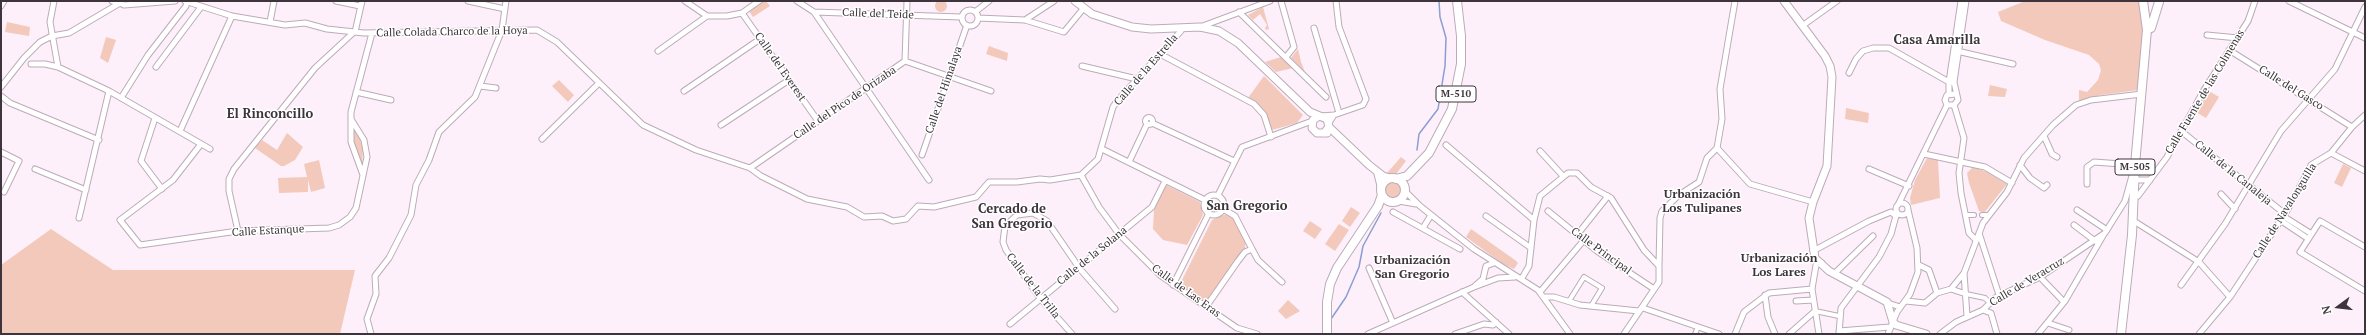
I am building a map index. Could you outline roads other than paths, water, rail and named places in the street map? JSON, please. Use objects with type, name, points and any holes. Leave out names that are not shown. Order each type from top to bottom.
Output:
[{"type":"main road","points":[[1075,1],[1083,8],[1105,20],[1132,27],[1200,27],[1216,30],[1238,43],[1316,118],[1329,125],[1338,138],[1375,170],[1393,179],[1401,181],[1405,189]]},
{"type":"main road","name":"M-510","points":[[1374,213],[1382,205],[1395,202],[1405,189],[1410,173],[1429,153],[1441,133],[1455,97],[1462,64],[1461,36],[1457,1]]},
{"type":"main road","points":[[1784,1],[1825,56],[1832,77],[1827,166],[1812,202],[1809,218],[1814,251],[1818,263],[1829,271],[1857,284],[1888,303],[1892,324],[1926,334]]},
{"type":"main road","name":"M-505","points":[[2125,334],[2137,223],[2138,180],[2151,30],[2159,2],[2150,4],[2144,1]]},
{"type":"main road","name":"M-505","points":[[2121,334],[2132,235],[2135,165],[2147,30],[2144,1]]},
{"type":"main road","points":[[1316,118],[1313,130],[1317,133],[1324,133],[1338,138]]},
{"type":"main road","points":[[1324,133],[1329,125]]},
{"type":"main road","points":[[1375,170],[1380,178],[1382,186]]},
{"type":"main road","name":"M-510","points":[[1327,333],[1327,302],[1330,284],[1337,268],[1380,203],[1382,186],[1393,179],[1410,173]]},
{"type":"main road","points":[[1382,195],[1395,202]]},
{"type":"main road","points":[[1814,251],[1823,262],[1845,278]]},
{"type":"street","points":[[1,6],[4,1]]},
{"type":"street","points":[[54,1],[50,22],[58,66]]},
{"type":"street","points":[[112,1],[124,5],[175,1]]},
{"type":"street","points":[[121,98],[148,55],[187,1]]},
{"type":"street","name":"Calle Colada Charco de la Hoya","points":[[187,1],[201,7],[232,16],[285,25],[306,23],[327,29],[354,32],[537,30],[557,42],[643,125],[696,150],[750,168],[761,176],[806,199],[848,207],[864,216],[882,216],[894,221],[906,219],[918,206],[934,207],[976,197],[989,182],[1017,182],[1040,179],[1050,180],[1081,175]]},
{"type":"street","points":[[270,22],[274,1]]},
{"type":"street","points":[[238,231],[229,191],[229,179],[234,168],[315,68],[354,32],[361,4],[336,1]]},
{"type":"street","points":[[468,1],[505,9]]},
{"type":"street","points":[[371,334],[367,319],[376,294],[375,276],[390,258],[411,215],[416,185],[429,160],[439,132],[475,97],[502,30],[506,1]]},
{"type":"street","points":[[685,1],[707,16],[727,16],[742,13],[759,1]]},
{"type":"street","points":[[797,1],[814,12],[821,21],[929,180]]},
{"type":"street","points":[[905,62],[907,1]]},
{"type":"street","points":[[975,12],[989,1]]},
{"type":"street","points":[[1025,20],[1054,1]]},
{"type":"street","points":[[1200,27],[1270,1]]},
{"type":"street","points":[[1281,1],[1294,48],[1286,57]]},
{"type":"street","points":[[1218,195],[1242,147],[1300,127],[1316,118],[1337,114],[1362,105],[1366,99],[1339,27],[1336,1]]},
{"type":"street","points":[[1624,334],[1660,279],[1660,218],[1662,211],[1679,195],[1700,182],[1707,158],[1717,148],[1722,120],[1720,89],[1735,1]]},
{"type":"street","points":[[1802,26],[1837,1]]},
{"type":"street","points":[[1957,51],[1961,1]]},
{"type":"street","points":[[1954,105],[1958,100],[1952,94],[1951,82],[1966,1]]},
{"type":"street","name":"Calle Fuente de las Colmenas","points":[[2138,196],[2150,180],[2238,38],[2248,21],[2255,1]]},
{"type":"street","points":[[2289,1],[2365,38]]},
{"type":"street","points":[[1,87],[24,58],[40,42],[52,36],[69,33],[120,3]]},
{"type":"street","points":[[156,67],[201,7]]},
{"type":"street","points":[[2181,285],[2199,262],[2235,209],[2281,131],[2335,69],[2365,7]]},
{"type":"street","points":[[978,18],[1025,20],[1064,32],[1083,8]]},
{"type":"street","points":[[968,10],[975,12],[978,18],[975,24],[967,25],[961,18],[963,12],[968,10]]},
{"type":"street","name":"Calle del Teide","points":[[814,12],[961,18]]},
{"type":"street","points":[[821,21],[821,16],[825,12]]},
{"type":"street","points":[[1239,12],[1326,97]]},
{"type":"street","name":"Calle del Everest","points":[[742,13],[818,121]]},
{"type":"street","points":[[180,131],[232,16]]},
{"type":"street","points":[[658,51],[707,16]]},
{"type":"street","points":[[1216,30],[1214,23],[1217,20]]},
{"type":"street","name":"Calle del Himalaya","points":[[918,164],[967,25]]},
{"type":"street","name":"Calle de la Estrella","points":[[1081,175],[1098,159],[1113,107],[1137,78],[1181,31],[1181,28]]},
{"type":"street","points":[[1314,28],[1337,114]]},
{"type":"street","points":[[363,176],[351,142],[351,119],[356,92],[372,33]]},
{"type":"street","points":[[2207,35],[2238,38]]},
{"type":"street","points":[[684,91],[760,39]]},
{"type":"street","points":[[1849,73],[1856,58],[1863,51],[1873,48],[1889,48],[1951,82]]},
{"type":"street","name":"Calle del Gasco","points":[[2230,50],[2352,127]]},
{"type":"street","points":[[1957,51],[2013,64]]},
{"type":"street","points":[[1160,54],[1254,104],[1264,115],[1271,137]]},
{"type":"street","name":"Calle del Pico de Orizaba","points":[[750,168],[905,62],[991,91]]},
{"type":"street","points":[[31,64],[58,66],[109,91],[180,131],[210,150]]},
{"type":"street","points":[[1082,66],[1137,78]]},
{"type":"street","points":[[722,125],[789,80]]},
{"type":"street","points":[[542,139],[599,83]]},
{"type":"street","points":[[480,86],[496,88]]},
{"type":"street","points":[[79,218],[99,140],[109,91]]},
{"type":"street","points":[[356,92],[390,100]]},
{"type":"street","points":[[1892,324],[1839,333],[1839,316],[1841,308],[1857,284],[1879,257],[1891,234],[1896,211],[1947,105],[1945,100],[1952,94]]},
{"type":"street","points":[[1951,289],[1964,273],[1985,215],[2012,183],[2020,165],[2053,125],[2076,105],[2091,100],[2142,94]]},
{"type":"street","points":[[1,96],[10,103],[99,140]]},
{"type":"street","points":[[1947,105],[1954,105]]},
{"type":"street","points":[[1954,105],[1964,138],[1959,173],[1969,233],[1976,240]]},
{"type":"street","points":[[1329,125],[1337,114]]},
{"type":"street","name":"Calle de Navalonguilla","points":[[2199,334],[2230,297],[2283,217],[2311,165],[2331,153],[2352,127],[2365,115]]},
{"type":"street","points":[[155,118],[141,160],[162,189],[173,180],[201,144]]},
{"type":"street","name":"Calle Estanque","points":[[162,189],[120,220],[140,245],[238,231],[329,228],[339,225],[350,217],[356,208],[367,157],[366,148],[351,119]]},
{"type":"street","points":[[1129,162],[1149,124],[1234,161]]},
{"type":"street","points":[[1300,127],[1313,130]]},
{"type":"street","name":"Calle de la Canaleja","points":[[2181,131],[2249,185],[2283,217],[2309,236]]},
{"type":"street","points":[[2044,136],[2052,154],[2057,157]]},
{"type":"street","points":[[1446,145],[1534,220]]},
{"type":"street","points":[[1717,148],[1750,184],[1812,202]]},
{"type":"street","points":[[1102,149],[1205,200]]},
{"type":"street","points":[[1540,151],[1563,176]]},
{"type":"street","points":[[1,152],[19,161],[4,192]]},
{"type":"street","points":[[2331,153],[2365,171]]},
{"type":"street","points":[[1924,154],[1960,160],[1985,167],[2012,183]]},
{"type":"street","points":[[914,157],[922,155]]},
{"type":"street","points":[[2087,184],[2088,167],[2094,162],[2135,165]]},
{"type":"street","points":[[2020,165],[2030,178],[2044,188],[2047,185]]},
{"type":"street","name":"Calle de Veracruz","points":[[2038,334],[2064,302],[2125,201],[2135,165]]},
{"type":"street","points":[[35,169],[86,190]]},
{"type":"street","points":[[1870,169],[1909,186]]},
{"type":"street","points":[[1522,278],[1529,266],[1534,220],[1540,196],[1568,173],[1577,173],[1591,187],[1608,196],[1644,250],[1659,266]]},
{"type":"street","name":"Calle de Las Eras","points":[[1081,175],[1099,208],[1119,234],[1146,263],[1173,285],[1237,328],[1257,334]]},
{"type":"street","points":[[2138,180],[2150,180]]},
{"type":"street","name":"Calle de la Solana","points":[[1010,324],[1152,207],[1165,181]]},
{"type":"street","points":[[1888,334],[1900,307],[1906,301],[1916,281],[1919,265],[1907,208],[1909,186]]},
{"type":"street","points":[[1405,189],[1420,206],[1474,249],[1496,265],[1522,278],[1540,292],[1570,334]]},
{"type":"street","points":[[2221,194],[2235,209]]},
{"type":"street","points":[[1211,195],[1218,195],[1224,201],[1223,209],[1217,214],[1209,214],[1204,208],[1205,200],[1211,195]]},
{"type":"street","points":[[1577,235],[1608,196]]},
{"type":"street","points":[[1395,202],[1409,202],[1420,206]]},
{"type":"street","points":[[1814,251],[1832,239],[1896,211],[1902,203],[1907,208]]},
{"type":"street","points":[[1896,211],[1903,215],[1907,208]]},
{"type":"street","points":[[1223,209],[1235,216],[1258,260],[1282,282]]},
{"type":"street","points":[[2077,210],[2106,231]]},
{"type":"street","name":"Calle Principal","points":[[1548,211],[1577,235],[1654,289]]},
{"type":"street","points":[[1393,212],[1460,249]]},
{"type":"street","name":"Calle de la Trilla","points":[[1072,334],[1040,298],[1006,250],[1003,234],[1010,220],[1025,213],[1041,216],[1047,221],[1078,268],[1115,309]]},
{"type":"street","points":[[1173,285],[1209,214]]},
{"type":"street","points":[[1423,228],[1431,215]]},
{"type":"street","points":[[1966,215],[1974,215]]},
{"type":"street","points":[[1486,216],[1531,248]]},
{"type":"street","points":[[2365,247],[2320,221],[2300,252],[2365,291]]},
{"type":"street","points":[[2137,223],[2199,262],[2230,297]]},
{"type":"street","points":[[2074,225],[2094,240],[2098,245]]},
{"type":"street","name":"Calle de Veracruz","points":[[1940,334],[1967,316],[1983,310],[1989,302],[1999,295],[2040,277],[2106,231]]},
{"type":"street","points":[[1969,233],[1979,233]]},
{"type":"street","points":[[1979,233],[1999,295]]},
{"type":"street","points":[[1819,334],[1812,289],[1818,263],[1833,270],[1873,236]]},
{"type":"street","points":[[1540,292],[1584,240]]},
{"type":"street","points":[[1206,307],[1238,261],[1252,249]]},
{"type":"street","points":[[1474,249],[1486,266],[1483,279],[1474,287]]},
{"type":"street","points":[[1486,266],[1496,265]]},
{"type":"street","points":[[1495,279],[1500,274],[1496,265]]},
{"type":"street","points":[[1919,265],[1929,270],[1937,293]]},
{"type":"street","points":[[1369,268],[1393,323]]},
{"type":"street","points":[[1964,273],[1967,316]]},
{"type":"street","points":[[1484,274],[1495,279]]},
{"type":"street","points":[[1368,334],[1495,279],[1509,276],[1522,278]]},
{"type":"street","points":[[1569,302],[1584,277],[1602,288],[1591,306]]},
{"type":"street","points":[[2040,277],[2064,302]]},
{"type":"street","points":[[1735,334],[1744,312],[1765,295],[1769,293],[1812,289]]},
{"type":"street","points":[[1906,301],[1925,303],[1937,293],[1951,289],[1985,298],[1989,302]]},
{"type":"street","points":[[1462,292],[1509,334]]},
{"type":"street","points":[[1765,295],[1768,317],[1775,334]]},
{"type":"street","points":[[1545,299],[1554,297],[1569,302],[1591,306],[1641,309],[1719,334]]},
{"type":"street","points":[[1796,300],[1813,300]]},
{"type":"street","points":[[1888,303],[1900,307]]},
{"type":"street","points":[[1983,310],[1991,313],[1997,334]]},
{"type":"street","points":[[1816,311],[1839,316]]},
{"type":"street","points":[[1790,334],[1816,311]]},
{"type":"street","points":[[1484,324],[1488,316]]},
{"type":"street","points":[[1455,334],[1484,324],[1493,325],[1496,322]]},
{"type":"street","points":[[2048,323],[2069,330]]},
{"type":"street","points":[[1694,334],[1698,327]]},
{"type":"waterway","points":[[1417,150],[1419,134],[1438,109],[1445,66],[1446,38],[1440,17],[1439,1]]},
{"type":"waterway","points":[[1331,319],[1346,297],[1359,267],[1363,246],[1381,213]]},
{"type":"district","name":"Casa Amarilla","points":[[1937,40]]},
{"type":"district","name":"El Rinconcillo","points":[[270,114]]},
{"type":"district","name":"Urbanización Los Tulipanes","points":[[1702,202]]},
{"type":"district","name":"San Gregorio","points":[[1247,206]]},
{"type":"district","name":"Cercado de San Gregorio","points":[[1012,216]]},
{"type":"district","name":"Urbanización Los Lares","points":[[1779,266]]},
{"type":"district","name":"Urbanización San Gregorio","points":[[1412,268]]}]
